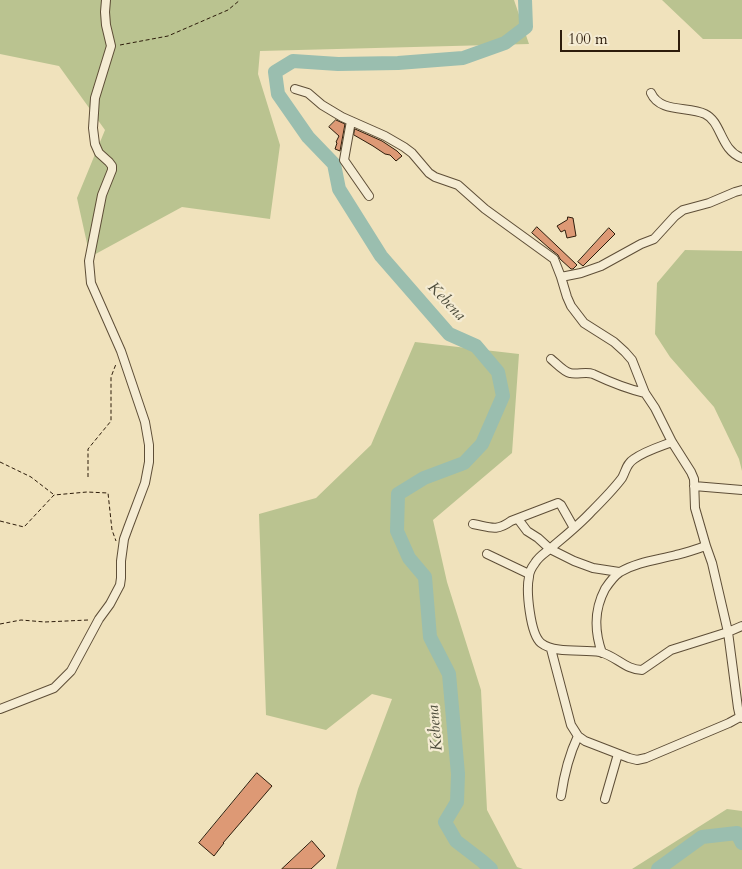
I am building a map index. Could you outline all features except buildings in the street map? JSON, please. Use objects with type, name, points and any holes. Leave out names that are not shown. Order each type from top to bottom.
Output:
[{"type":"street","points":[[0,709],[54,688],[72,671],[99,619],[120,586],[124,539],[145,483],[149,462],[149,446],[145,422],[121,351],[91,282],[89,261],[102,195],[112,170],[109,162],[99,153],[95,144],[93,128],[95,98],[112,46],[106,25],[106,0]]},
{"type":"street","points":[[295,89],[308,93],[330,110],[404,147],[412,153],[429,173],[458,185],[492,214],[554,259],[562,277],[566,297],[584,323],[614,342],[632,360],[645,393],[691,472],[695,508],[712,563],[728,632],[738,708],[741,717],[646,758],[637,760],[618,754],[585,741],[578,736],[572,725],[551,649]]},
{"type":"street","points":[[651,93],[658,102],[704,113],[710,117],[728,149],[736,156],[742,158]]},
{"type":"street","points":[[351,121],[344,160],[370,196]]},
{"type":"street","points":[[562,277],[601,266],[654,239],[682,210],[710,203],[742,190]]},
{"type":"street","points":[[551,359],[571,374],[592,373],[630,390],[645,393]]},
{"type":"street","points":[[672,442],[632,460],[626,466],[621,478],[592,512],[540,556],[534,564],[529,574],[528,606],[538,640],[551,649],[602,653],[616,659],[628,668],[642,670],[671,650],[742,626]]},
{"type":"street","points":[[694,486],[742,490]]},
{"type":"street","points":[[473,524],[500,528],[511,521],[558,503],[574,528]]},
{"type":"street","points":[[518,519],[527,531],[550,549],[593,568],[620,572]]},
{"type":"street","points":[[602,653],[597,636],[596,613],[599,600],[609,583],[620,572],[641,563],[706,546]]},
{"type":"street","points":[[487,554],[529,574]]},
{"type":"street","points":[[732,666],[742,665]]},
{"type":"street","points":[[561,796],[567,766],[578,736]]},
{"type":"street","points":[[605,799],[618,754]]},
{"type":"path","points":[[112,46],[168,36],[228,10],[240,0]]},
{"type":"path","points":[[88,477],[88,449],[111,421],[111,377],[121,351]]},
{"type":"path","points":[[0,462],[31,477],[54,495]]},
{"type":"path","points":[[0,521],[24,527],[54,495],[87,492],[108,493],[112,530],[117,545]]},
{"type":"path","points":[[0,624],[21,620],[44,622],[99,619]]},
{"type":"green space","points":[[0,0],[514,0],[529,44],[260,51],[258,74],[280,145],[270,219],[182,207],[90,257],[77,198],[105,130],[59,66],[0,54]]},
{"type":"green space","points":[[662,0],[742,0],[742,39],[703,39]]},
{"type":"green space","points":[[685,250],[742,251],[742,471],[739,459],[714,407],[670,357],[655,334],[657,283]]},
{"type":"green space","points":[[415,342],[519,354],[512,453],[433,520],[447,582],[481,690],[487,810],[517,867],[523,869],[336,869],[358,789],[392,699],[372,694],[326,730],[266,715],[259,514],[316,498],[371,445]]},
{"type":"green space","points":[[727,809],[742,811],[742,869],[632,869]]},
{"type":"waterway","name":"Kebena","points":[[491,869],[456,841],[445,822],[457,802],[458,774],[449,674],[430,637],[425,577],[409,558],[397,531],[398,494],[424,478],[464,463],[482,444],[503,396],[498,372],[476,346],[449,334],[381,256],[339,189],[334,164],[308,137],[278,94],[275,72],[293,61],[338,64],[398,63],[463,58],[505,43],[526,27],[525,0]]},
{"type":"waterway","name":"Kebena","points":[[658,869],[702,837],[737,833],[742,843]]}]
